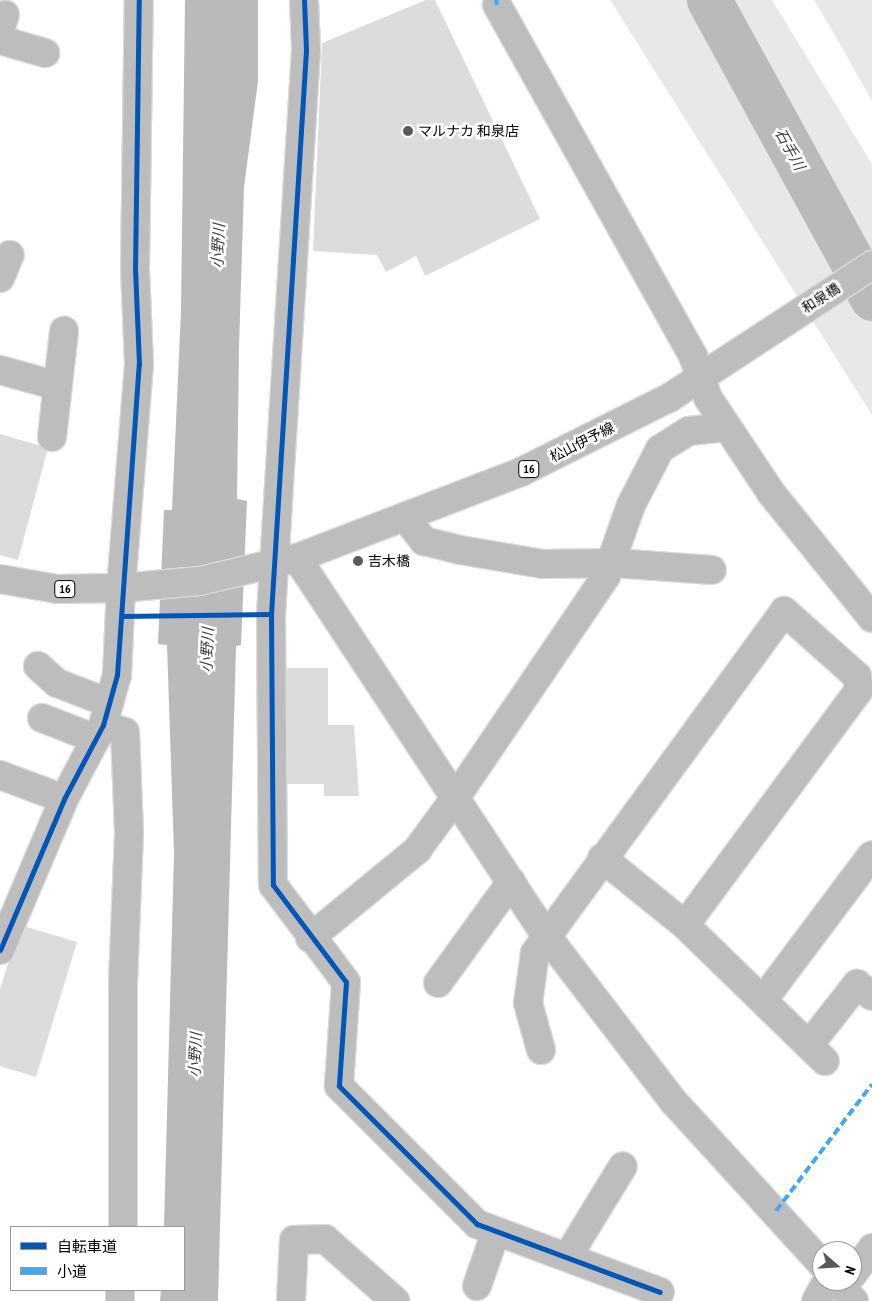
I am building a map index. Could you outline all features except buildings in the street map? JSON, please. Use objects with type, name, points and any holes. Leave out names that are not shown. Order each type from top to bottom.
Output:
[{"type":"street","points":[[0,950],[64,799],[102,722],[117,675],[126,587],[139,364],[135,270],[139,0]]},
{"type":"street","points":[[304,0],[306,50],[280,562],[273,884],[310,938],[346,982],[339,1086],[477,1224],[495,1234],[568,1256],[660,1292]]},
{"type":"street","points":[[497,4],[701,376],[727,427],[772,494],[872,618]]},
{"type":"street","points":[[2,28],[45,53]]},
{"type":"street","name":"和泉橋","points":[[769,331],[872,265]]},
{"type":"street","points":[[52,437],[64,331]]},
{"type":"street","name":"松山伊予線","points":[[280,562],[521,472],[670,398],[769,331]]},
{"type":"street","points":[[0,370],[58,386]]},
{"type":"street","points":[[310,938],[417,850],[456,797],[614,563],[631,505],[660,449],[689,431],[727,427]]},
{"type":"street","points":[[405,516],[424,541],[460,550],[543,564],[614,563],[712,570]]},
{"type":"street","points":[[280,562],[456,797],[545,934],[674,1102],[812,1253]]},
{"type":"street","name":"16","points":[[0,579],[57,589],[126,587],[200,581],[280,562]]},
{"type":"street","points":[[541,1050],[528,1003],[530,971],[545,934],[784,611],[857,676],[859,690],[685,925]]},
{"type":"street","points":[[38,666],[102,722],[125,732],[129,833],[122,984],[123,1226]]},
{"type":"street","points":[[42,718],[102,722]]},
{"type":"street","points":[[0,775],[64,799]]},
{"type":"street","points":[[763,1000],[872,856]]},
{"type":"street","points":[[602,858],[685,925],[817,1053],[857,984],[872,996]]},
{"type":"street","points":[[438,983],[511,882]]},
{"type":"street","points":[[568,1256],[623,1166]]},
{"type":"street","points":[[477,1286],[495,1234]]},
{"type":"street","points":[[291,1301],[294,1240],[325,1240],[395,1301]]},
{"type":"street","points":[[862,1260],[872,1248]]},
{"type":"street","points":[[816,1301],[832,1291]]},
{"type":"shaded area","points":[[610,0],[772,0],[872,164],[872,415]]},
{"type":"shaded area","points":[[814,0],[872,0],[872,101],[836,37]]},
{"type":"water","name":"小野川","points":[[185,0],[258,0],[258,81],[244,187],[239,348],[237,499],[247,501],[241,645],[236,646],[218,1301],[160,1301],[161,1291],[185,1291],[185,1226],[164,1226],[174,853],[167,645],[158,644],[164,510],[172,510],[181,311]]},
{"type":"waterway","name":"石手川","points":[[709,0],[872,298]]},
{"type":"marked path","points":[[496,0],[497,5]]},
{"type":"marked path","points":[[776,1211],[872,1084]]},
{"type":"cycle path","points":[[0,950],[64,799],[103,725],[117,675],[139,364],[135,270],[139,0]]},
{"type":"cycle path","points":[[304,0],[306,50],[271,614],[273,885],[346,982],[339,1086],[477,1224],[660,1292]]},
{"type":"cycle path","points":[[122,616],[271,614]]},
{"type":"place","name":"マルナカ 和泉店","points":[[408,131]]},
{"type":"place","name":"吉木橋","points":[[358,561]]}]
